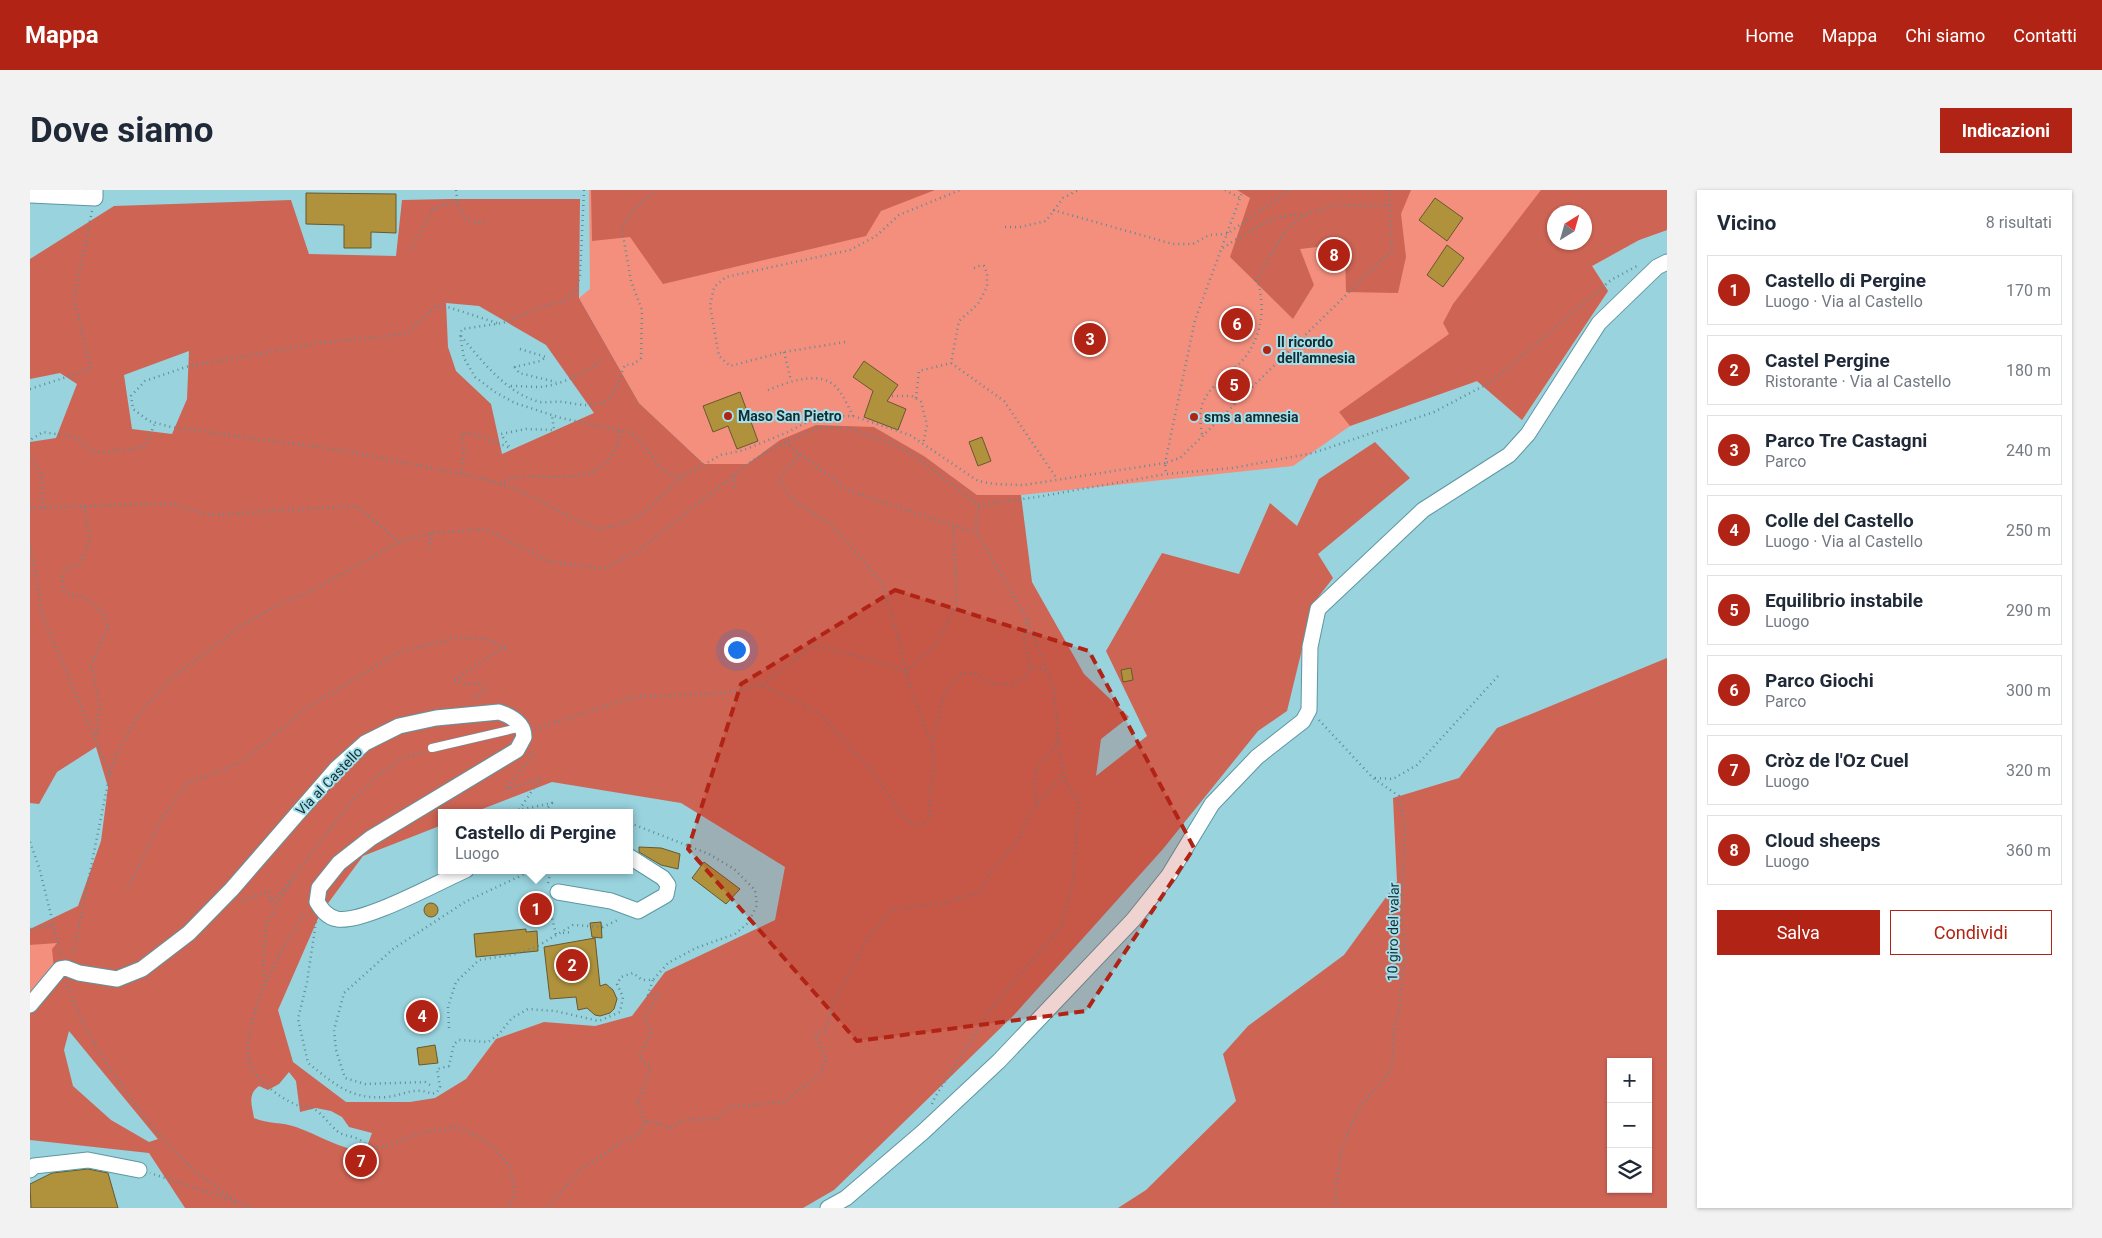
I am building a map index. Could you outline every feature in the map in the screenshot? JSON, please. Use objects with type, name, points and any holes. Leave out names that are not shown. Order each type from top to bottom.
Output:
[{"type":"street","points":[[30,194],[95,194]]},
{"type":"street","points":[[828,1208],[846,1198],[923,1132],[999,1061],[1134,920],[1169,875],[1212,804],[1256,757],[1303,721],[1309,710],[1310,647],[1318,609],[1423,510],[1509,455],[1528,434],[1599,323],[1657,267],[1667,262]]},
{"type":"street","name":"Via al Castello","points":[[66,968],[79,973],[118,979],[142,969],[189,934],[337,768],[365,743],[399,726],[436,718],[477,713],[498,712],[508,715],[523,734]]},
{"type":"street","points":[[457,874],[389,906],[358,918],[339,919],[329,916],[317,902],[319,888],[334,869],[370,838],[517,750],[523,734]]},
{"type":"street","points":[[558,892],[596,898],[638,911],[664,897],[669,888],[663,878],[633,858]]},
{"type":"street","points":[[30,1004],[53,976],[66,968]]},
{"type":"street","points":[[30,1170],[34,1166],[88,1160],[139,1170]]},
{"type":"lane","points":[[432,748],[523,734]]},
{"type":"path","points":[[456,190],[457,201],[466,220],[485,223]]},
{"type":"path","points":[[584,190],[580,276],[576,290],[566,300],[540,308],[502,324],[448,307],[436,306],[406,334],[319,343],[189,366],[145,381],[131,396],[133,409],[149,421],[155,423],[216,435],[340,450],[461,474],[500,484],[523,492],[578,521],[600,529],[624,523],[644,512],[683,476],[721,455],[744,450],[788,432],[817,417],[853,416],[910,435],[978,481],[994,484],[1024,485],[1165,463],[1180,458],[1202,434],[1392,250],[1389,190]]},
{"type":"path","points":[[460,335],[488,367],[510,386],[541,402],[564,402],[578,406],[599,404],[609,399],[625,365],[634,364],[641,358],[642,310],[631,281],[622,229],[630,214],[655,190]]},
{"type":"path","points":[[845,342],[784,352],[730,366],[719,356],[710,306],[714,287],[720,280],[726,277],[850,250],[876,236],[899,215],[960,190]]},
{"type":"path","points":[[1005,226],[1020,227],[1046,221],[1063,198],[1078,190]]},
{"type":"path","points":[[1224,190],[1240,198]]},
{"type":"path","points":[[1166,474],[1165,463],[1195,320],[1243,190]]},
{"type":"path","points":[[1053,210],[1110,228],[1173,244],[1193,244],[1209,235],[1227,234],[1289,190]]},
{"type":"path","points":[[30,388],[91,369],[74,299],[95,194]]},
{"type":"path","points":[[411,249],[433,209],[457,201]]},
{"type":"path","points":[[1222,248],[1252,229],[1287,214],[1302,215],[1335,205],[1390,206]]},
{"type":"path","points":[[1202,434],[1200,420],[1206,394],[1242,361],[1257,336],[1263,315],[1263,300],[1256,281],[1283,234],[1302,215]]},
{"type":"path","points":[[66,968],[73,957],[110,773],[118,750],[144,707],[174,676],[241,626],[279,604],[311,591],[399,542],[432,534],[485,529],[548,561],[603,570],[637,552],[753,460],[785,442],[822,427],[848,428],[885,440],[912,454],[979,505],[1037,497],[1166,474],[1233,468],[1314,453],[1434,412],[1491,382],[1611,280],[1643,263]]},
{"type":"path","points":[[951,363],[951,351],[959,321],[978,304],[987,287],[987,273],[984,266],[981,265],[974,268]]},
{"type":"path","points":[[497,323],[462,328],[460,335],[464,358],[475,377],[515,403],[552,416],[630,432],[636,436],[660,467],[673,477],[683,476]]},
{"type":"path","points":[[520,349],[546,358],[516,368],[519,373],[556,382]]},
{"type":"path","points":[[784,352],[791,381]]},
{"type":"path","points":[[510,386],[540,387],[592,367],[603,359]]},
{"type":"path","points":[[916,398],[919,371],[951,363],[1004,401],[1057,479]]},
{"type":"path","points":[[768,390],[791,381],[824,380],[839,390],[853,416]]},
{"type":"path","points":[[892,396],[912,396],[921,402],[927,425],[923,444]]},
{"type":"path","points":[[461,474],[464,452],[462,432],[484,437],[510,448],[501,434],[526,429],[554,430],[552,416]]},
{"type":"path","points":[[30,444],[32,438],[43,432],[75,437],[95,453],[145,448],[155,423]]},
{"type":"path","points":[[500,484],[516,477],[572,478],[608,464],[620,441],[618,430]]},
{"type":"path","points":[[785,442],[847,490],[977,533]]},
{"type":"path","points":[[762,685],[819,714],[870,769],[906,820],[919,826],[931,817],[929,798],[934,768],[932,745],[906,671],[897,632],[882,583],[832,525],[794,501],[778,480],[800,454]]},
{"type":"path","points":[[30,456],[41,473],[43,508]]},
{"type":"path","points":[[734,476],[734,487]]},
{"type":"path","points":[[30,508],[169,504],[208,515],[356,506],[399,542]]},
{"type":"path","points":[[932,1105],[935,1096],[990,1010],[1061,927],[1073,882],[1079,802],[1065,782],[1058,740],[1054,690],[1027,620],[977,533],[976,522],[979,505]]},
{"type":"path","points":[[84,506],[90,539],[80,565],[65,568],[62,580],[64,591],[74,597],[81,595],[104,613],[108,627],[90,665],[100,705],[96,740]]},
{"type":"path","points":[[906,671],[935,646],[957,604],[954,525]]},
{"type":"path","points":[[429,549],[432,534]]},
{"type":"path","points":[[30,545],[42,618],[110,773]]},
{"type":"path","points":[[932,745],[945,690],[962,673],[975,673],[991,684],[1014,684],[1025,677],[1030,667],[1024,638],[1027,620]]},
{"type":"path","points":[[128,888],[161,820],[188,783],[242,762],[306,708],[401,651],[461,637],[490,640],[507,648],[502,648],[455,680],[466,685],[475,683],[485,686],[485,690],[471,702]]},
{"type":"path","points":[[520,809],[541,778],[505,790],[534,756],[523,734],[634,696],[723,694],[762,685],[813,646],[867,658],[906,671]]},
{"type":"path","points":[[1030,667],[1048,671]]},
{"type":"path","points":[[1373,778],[1393,779],[1417,765],[1499,675]]},
{"type":"path","name":"10 giro del valar","points":[[1309,710],[1373,778],[1399,796],[1405,827],[1402,913],[1405,957],[1399,1012],[1394,1029],[1392,1064],[1388,1074],[1362,1104],[1348,1131],[1342,1148],[1335,1191],[1337,1208]]},
{"type":"path","points":[[1037,804],[1034,786],[1037,767],[1050,754],[1058,740]]},
{"type":"path","points":[[237,903],[269,891],[272,903],[347,807],[379,774],[405,757],[432,748]]},
{"type":"path","points":[[645,1122],[650,1121],[671,1128],[683,1120],[717,1119],[730,1107],[783,1102],[821,1074],[826,1058],[815,1034],[826,1031],[833,1004],[868,938],[893,909],[941,904],[982,891],[989,874],[1017,841],[1037,804],[1064,774]]},
{"type":"path","points":[[524,809],[552,803],[547,809]]},
{"type":"path","points":[[548,1208],[580,1170],[620,1143],[639,1134],[645,1122],[638,1102],[651,1068],[639,1058],[652,1030],[644,1019],[658,995],[648,995],[653,980],[668,963],[696,948],[735,934],[748,923],[756,905],[755,890],[734,869],[709,854],[633,824]]},
{"type":"path","points":[[30,842],[39,867],[66,968],[66,982],[77,1013],[138,1110],[182,1159],[235,1201]]},
{"type":"path","points":[[266,982],[263,968],[266,924],[297,872]]},
{"type":"path","points":[[430,1085],[425,1082],[365,1084],[345,1078],[336,1050],[334,1030],[344,994],[355,981],[393,950],[465,902],[524,874]]},
{"type":"path","points":[[449,1028],[448,1008],[456,982],[474,963],[479,960],[516,954],[536,947],[573,925],[603,927],[638,911]]},
{"type":"path","points":[[509,1208],[515,1191],[509,1165],[491,1144],[477,1136],[455,1128],[421,1133],[384,1146],[369,1148],[356,1136],[338,1132],[312,1108],[298,1106],[276,1093],[255,1075],[249,1058],[248,1043],[252,1020],[275,960],[303,916],[317,913],[307,982],[298,1019],[308,1063],[347,1093],[387,1097],[412,1090],[424,1090],[432,1094],[438,1092],[440,1087],[437,1069],[449,1066],[454,1044],[459,1040],[488,1042],[499,1034],[512,1018],[528,1009],[569,1014],[599,1021],[620,1012],[623,997],[617,984],[621,977],[633,973],[642,980],[653,980]]},
{"type":"path","points":[[30,928],[53,925]]},
{"type":"path","points":[[561,933],[571,932]]},
{"type":"path","points":[[139,1170],[252,1208]]},
{"type":"highlighted area","points":[[895,590],[1089,651],[1194,848],[1086,1011],[857,1041],[688,849],[741,684]]},
{"type":"shaded area","points":[[589,190],[1667,190],[1667,230],[1639,240],[1592,266],[1608,291],[1522,420],[1477,381],[1350,426],[1293,466],[1021,495],[977,495],[924,456],[874,427],[780,440],[747,464],[704,464],[639,403],[579,298],[590,289]]},
{"type":"shaded area","points":[[591,190],[935,190],[881,211],[866,236],[663,284],[630,237],[592,241]]},
{"type":"shaded area","points":[[1237,190],[1411,190],[1401,214],[1406,257],[1398,293],[1346,292],[1345,244],[1300,249],[1314,285],[1293,319],[1230,257],[1250,198]]},
{"type":"shaded area","points":[[1541,190],[1667,190],[1667,230],[1639,240],[1592,266],[1608,291],[1522,420],[1477,381],[1350,426],[1339,412],[1449,334],[1443,323],[1453,304]]},
{"type":"shaded area","points":[[580,199],[579,298],[639,403],[704,464],[747,464],[780,440],[816,425],[874,427],[924,456],[977,495],[1021,495],[1032,582],[1084,674],[1129,717],[1101,739],[1096,776],[1147,736],[1106,651],[1162,553],[1239,574],[1270,503],[1297,526],[1319,479],[1375,442],[1410,478],[1318,554],[1333,578],[1313,604],[1287,711],[1258,731],[1163,849],[1014,1015],[834,1190],[803,1208],[185,1208],[149,1153],[30,1140],[30,1001],[54,969],[52,949],[57,943],[30,945],[30,929],[78,906],[101,841],[108,787],[96,747],[57,772],[39,804],[30,803],[30,442],[56,438],[77,384],[60,373],[30,379],[30,259],[114,206],[291,200],[309,254],[396,256],[402,200]],"holes":[[[446,303],[479,306],[546,345],[594,413],[502,454],[491,404],[456,371],[448,347]],[[189,351],[187,399],[172,434],[132,429],[124,375]],[[552,782],[681,803],[785,867],[775,920],[665,972],[632,1016],[595,1026],[544,1022],[496,1039],[466,1079],[435,1098],[410,1102],[346,1102],[293,1062],[278,1010],[320,914],[363,856],[438,827],[438,809],[482,809]],[[69,1031],[158,1139],[149,1142],[111,1120],[73,1086],[64,1050]],[[289,1072],[296,1081],[300,1112],[316,1108],[331,1111],[342,1117],[349,1127],[372,1133],[365,1152],[338,1145],[296,1127],[254,1118],[251,1100],[255,1089],[259,1086],[268,1090],[279,1084]]]},
{"type":"shaded area","points":[[1667,658],[1667,1208],[1118,1208],[1146,1190],[1236,1101],[1223,1054],[1248,1026],[1344,955],[1397,882],[1393,798],[1459,778],[1497,728]]},
{"type":"shaded area","points":[[57,942],[54,969],[30,1001],[30,945]]},
{"type":"building","points":[[306,193],[396,194],[396,233],[371,232],[371,248],[344,248],[344,225],[306,224]]},
{"type":"building","points":[[1435,198],[1463,218],[1447,241],[1419,220]]},
{"type":"building","points":[[1447,245],[1464,258],[1443,287],[1427,275]]},
{"type":"building","points":[[864,361],[898,385],[887,401],[906,409],[898,430],[864,417],[873,391],[853,377]]},
{"type":"building","name":"Maso San Pietro","points":[[740,392],[758,441],[737,449],[728,426],[713,432],[703,406]]},
{"type":"building","points":[[982,437],[991,461],[978,466],[969,442]]},
{"type":"building","points":[[1131,668],[1133,680],[1123,682],[1121,670]]},
{"type":"building","points":[[639,847],[661,848],[680,854],[678,869],[661,865],[639,852]]},
{"type":"building","points":[[704,862],[740,889],[726,904],[692,878]]},
{"type":"building","points":[[431,903],[436,905],[438,910],[436,915],[431,917],[426,915],[424,910],[426,905]]},
{"type":"building","points":[[601,922],[602,938],[592,937],[590,923]]},
{"type":"building","points":[[526,929],[526,932],[537,931],[538,951],[476,957],[474,934]]},
{"type":"building","points":[[595,938],[600,986],[606,984],[613,990],[617,999],[614,1009],[610,1013],[600,1016],[595,1015],[587,1008],[578,1010],[576,997],[550,999],[544,947]]},
{"type":"building","points":[[435,1045],[438,1063],[419,1065],[417,1048]]},
{"type":"building","points":[[88,1169],[108,1173],[118,1208],[31,1208],[30,1184],[52,1173]]},
{"type":"place","name":"Cloud sheeps","points":[[1334,255]]},
{"type":"place","name":"Parco Giochi","points":[[1237,324]]},
{"type":"place","name":"Parco Tre Castagni","points":[[1090,339]]},
{"type":"place","name":"Il ricordo dell'amnesia","points":[[1267,350]]},
{"type":"place","name":"Equilibrio instabile","points":[[1234,385]]},
{"type":"place","name":"Maso San Pietro","points":[[728,416]]},
{"type":"place","name":"sms a amnesia","points":[[1194,417]]},
{"type":"place","name":"Castello di Pergine","points":[[536,909]]},
{"type":"place","name":"Castel Pergine","points":[[572,965]]},
{"type":"place","name":"Colle del Castello","points":[[422,1016]]},
{"type":"place","name":"Cròz de l'Oz Cuel","points":[[361,1161]]}]
